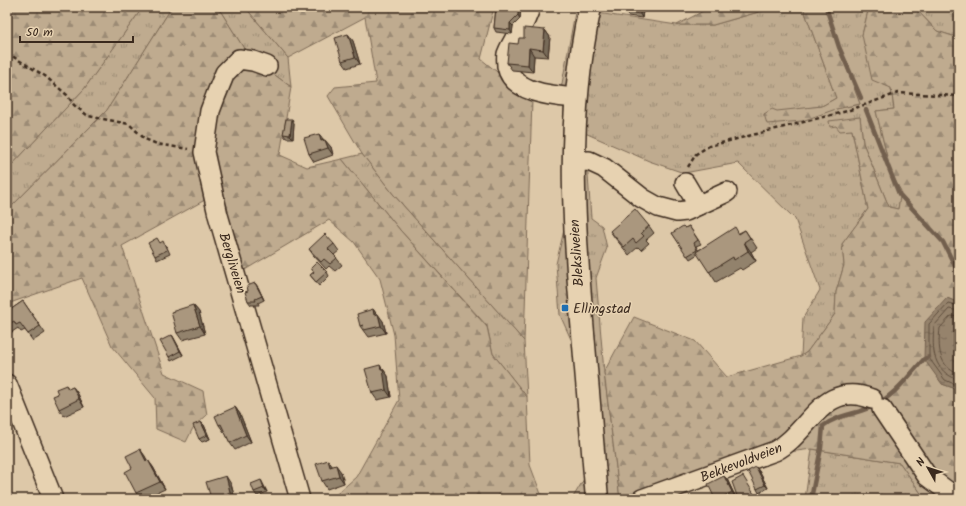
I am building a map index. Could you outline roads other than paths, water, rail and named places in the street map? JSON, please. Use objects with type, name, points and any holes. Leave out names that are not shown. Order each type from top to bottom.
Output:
[{"type":"main road","name":"Bleksliveien","points":[[590,7],[578,65],[572,162],[576,264],[597,499]]},
{"type":"street","points":[[530,7],[518,36],[507,54],[506,60],[510,77],[520,85],[528,88],[550,94],[575,98]]},
{"type":"street","name":"Bergliveien","points":[[266,66],[253,61],[239,59],[225,73],[210,112],[204,152],[218,215],[300,499]]},
{"type":"street","points":[[572,162],[589,161],[604,168],[642,198],[658,207],[677,212],[686,211],[727,192]]},
{"type":"street","points":[[685,183],[698,205]]},
{"type":"street","points":[[7,384],[53,499]]},
{"type":"street","name":"Bekkevoldveien","points":[[642,499],[775,451],[791,441],[815,412],[828,401],[852,395],[877,404],[928,476],[958,499]]},
{"type":"water","points":[[947,298],[959,303],[959,390],[942,384],[924,359],[925,322]]},
{"type":"waterway","points":[[826,7],[839,47],[861,98]]},
{"type":"waterway","points":[[866,110],[899,194],[943,242],[959,274]]},
{"type":"waterway","points":[[811,499],[821,448],[823,426],[840,417],[869,408],[885,399],[906,380],[924,359],[929,357]]},
{"type":"place","name":"Ellingstad","points":[[565,308]]}]
